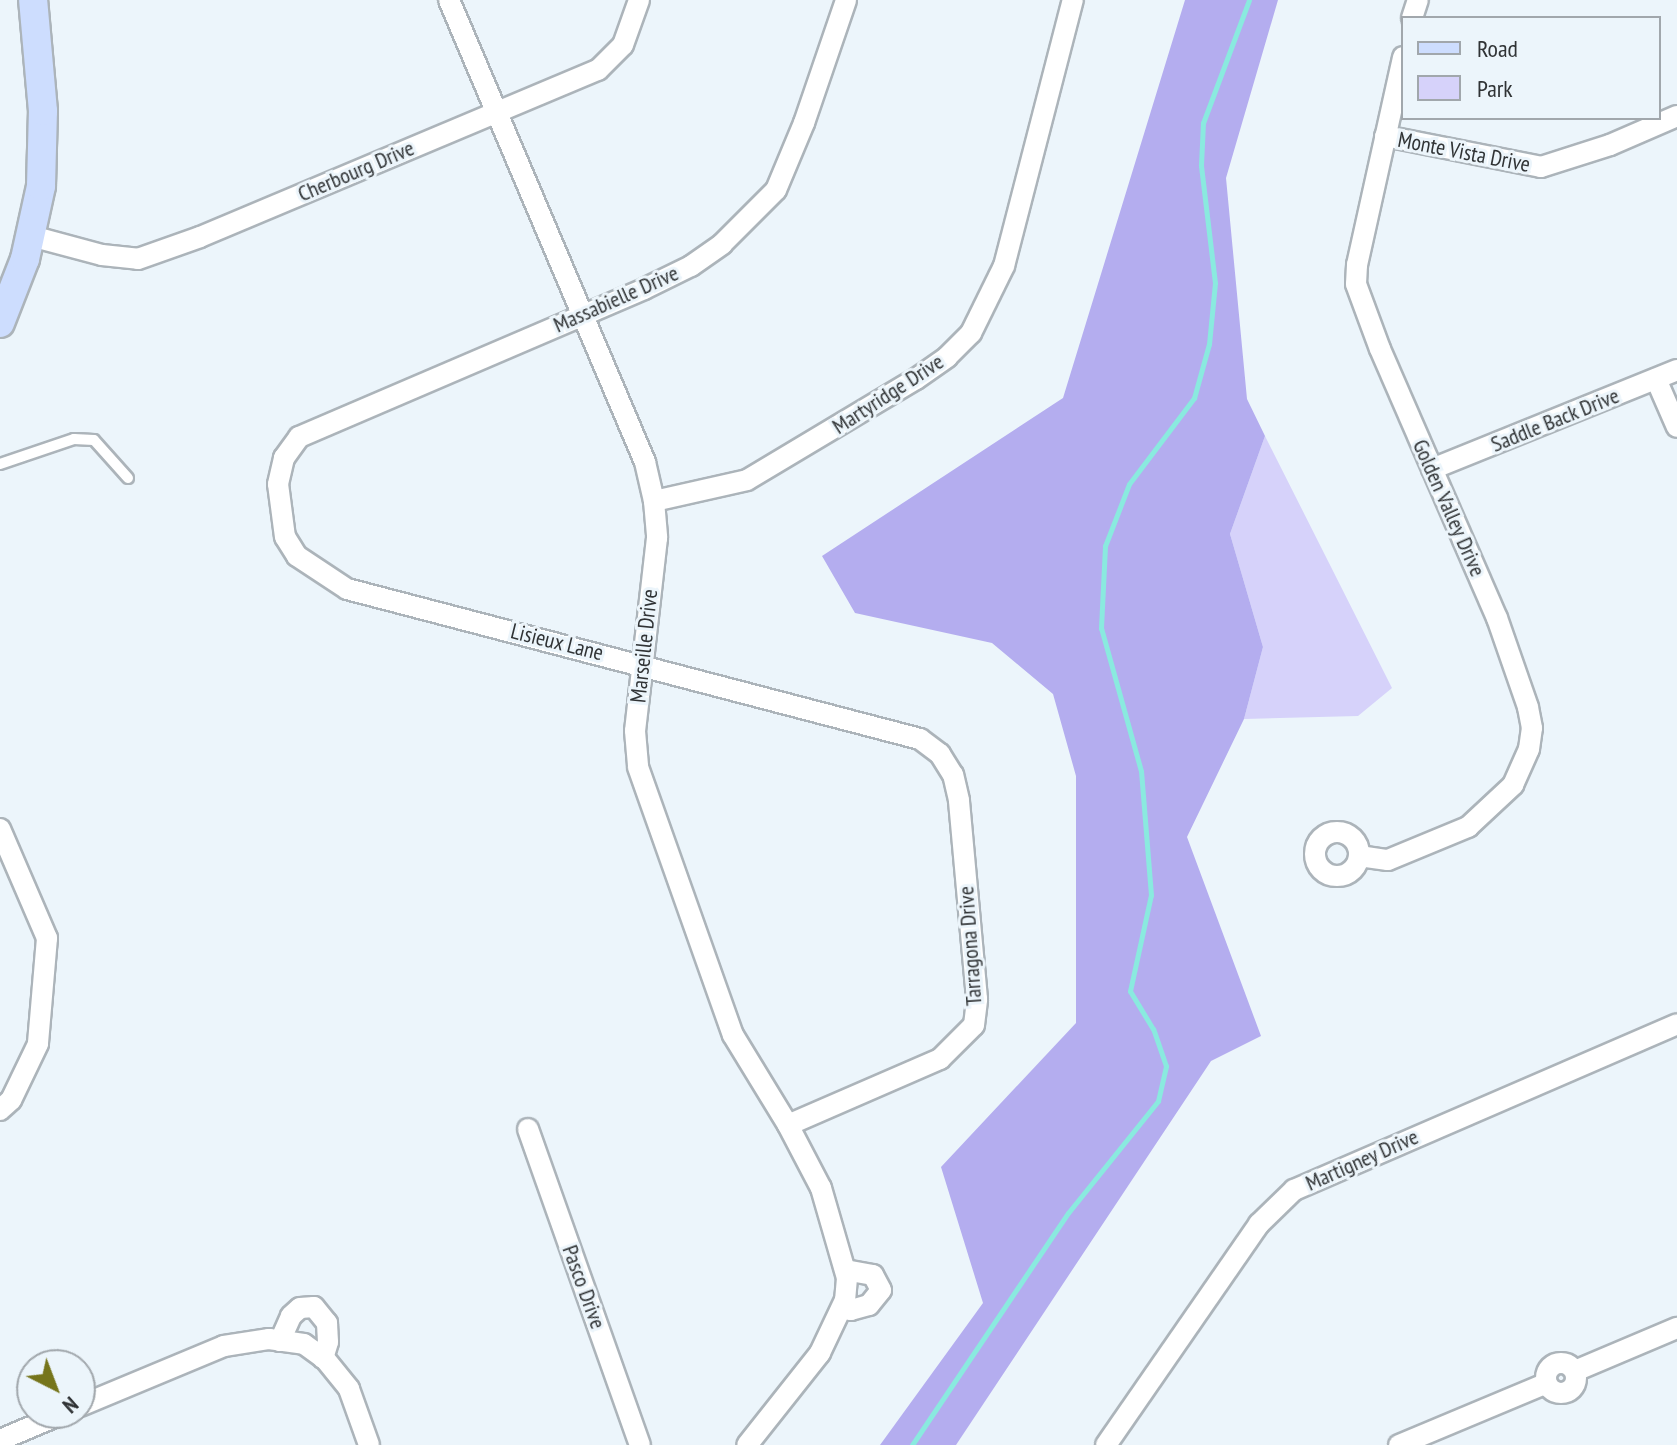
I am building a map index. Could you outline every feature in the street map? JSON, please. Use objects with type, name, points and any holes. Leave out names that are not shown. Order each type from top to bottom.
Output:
[{"type":"street","points":[[1,319],[31,236],[43,155],[41,77],[33,0]]},
{"type":"street","name":"Marseille Drive","points":[[449,0],[645,462],[654,501],[657,538],[635,731],[638,767],[733,1035],[788,1125],[821,1188],[845,1289],[820,1353],[747,1445]]},
{"type":"street","name":"Cherbourg Drive","points":[[31,236],[102,255],[138,259],[200,237],[598,70],[623,45],[639,0]]},
{"type":"street","name":"Massabielle Drive","points":[[278,484],[284,458],[299,437],[691,266],[722,244],[776,190],[804,123],[846,0]]},
{"type":"street","name":"Martyridge Drive","points":[[654,501],[747,480],[916,379],[947,357],[971,333],[1004,266],[1073,0]]},
{"type":"street","name":"Golden Valley Drive","points":[[1359,856],[1388,860],[1468,827],[1513,785],[1529,749],[1532,728],[1511,653],[1380,349],[1356,284],[1357,265],[1401,66]]},
{"type":"street","name":"Monte Vista Drive","points":[[1385,136],[1541,167],[1610,145],[1677,116]]},
{"type":"street","name":"Saddle Back Drive","points":[[1432,469],[1677,370]]},
{"type":"street","points":[[1656,379],[1677,427]]},
{"type":"street","name":"Lisieux Lane","points":[[278,484],[278,510],[285,537],[297,556],[347,589],[920,739],[940,754]]},
{"type":"street","name":"Tarragona Drive","points":[[788,1125],[940,1059],[974,1025],[977,999],[959,800],[953,775],[940,754]]},
{"type":"street","points":[[0,829],[47,938],[45,997],[38,1044],[11,1100],[0,1110]]},
{"type":"street","name":"Martigney Drive","points":[[1106,1445],[1259,1224],[1294,1190],[1677,1024]]},
{"type":"street","name":"Pasco Drive","points":[[528,1129],[640,1445]]},
{"type":"street","points":[[280,1341],[291,1316],[300,1308],[314,1307],[327,1323],[328,1342],[323,1358]]},
{"type":"street","points":[[1399,1445],[1547,1383],[1553,1391],[1569,1391],[1575,1384],[1575,1371],[1677,1328]]},
{"type":"street","points":[[96,1399],[224,1346],[269,1339],[304,1344],[323,1358],[349,1389],[369,1445]]},
{"type":"street","points":[[0,1440],[26,1429]]},
{"type":"lane","points":[[0,464],[74,439],[94,440],[128,478]]},
{"type":"green space","points":[[1265,436],[1392,688],[1358,716],[1244,719],[1263,647],[1230,534]]},
{"type":"shaded area","points":[[1185,0],[1278,0],[1226,178],[1247,399],[1265,436],[1230,534],[1263,647],[1244,719],[1187,837],[1261,1036],[1211,1061],[956,1445],[880,1445],[983,1303],[941,1167],[1076,1023],[1076,776],[1053,694],[992,643],[855,613],[822,556],[1063,398]]},
{"type":"waterway","points":[[912,1445],[1068,1213],[1158,1101],[1166,1066],[1153,1029],[1130,991],[1151,895],[1141,771],[1101,628],[1105,546],[1129,484],[1194,398],[1209,344],[1215,283],[1201,165],[1203,123],[1249,0]]}]
